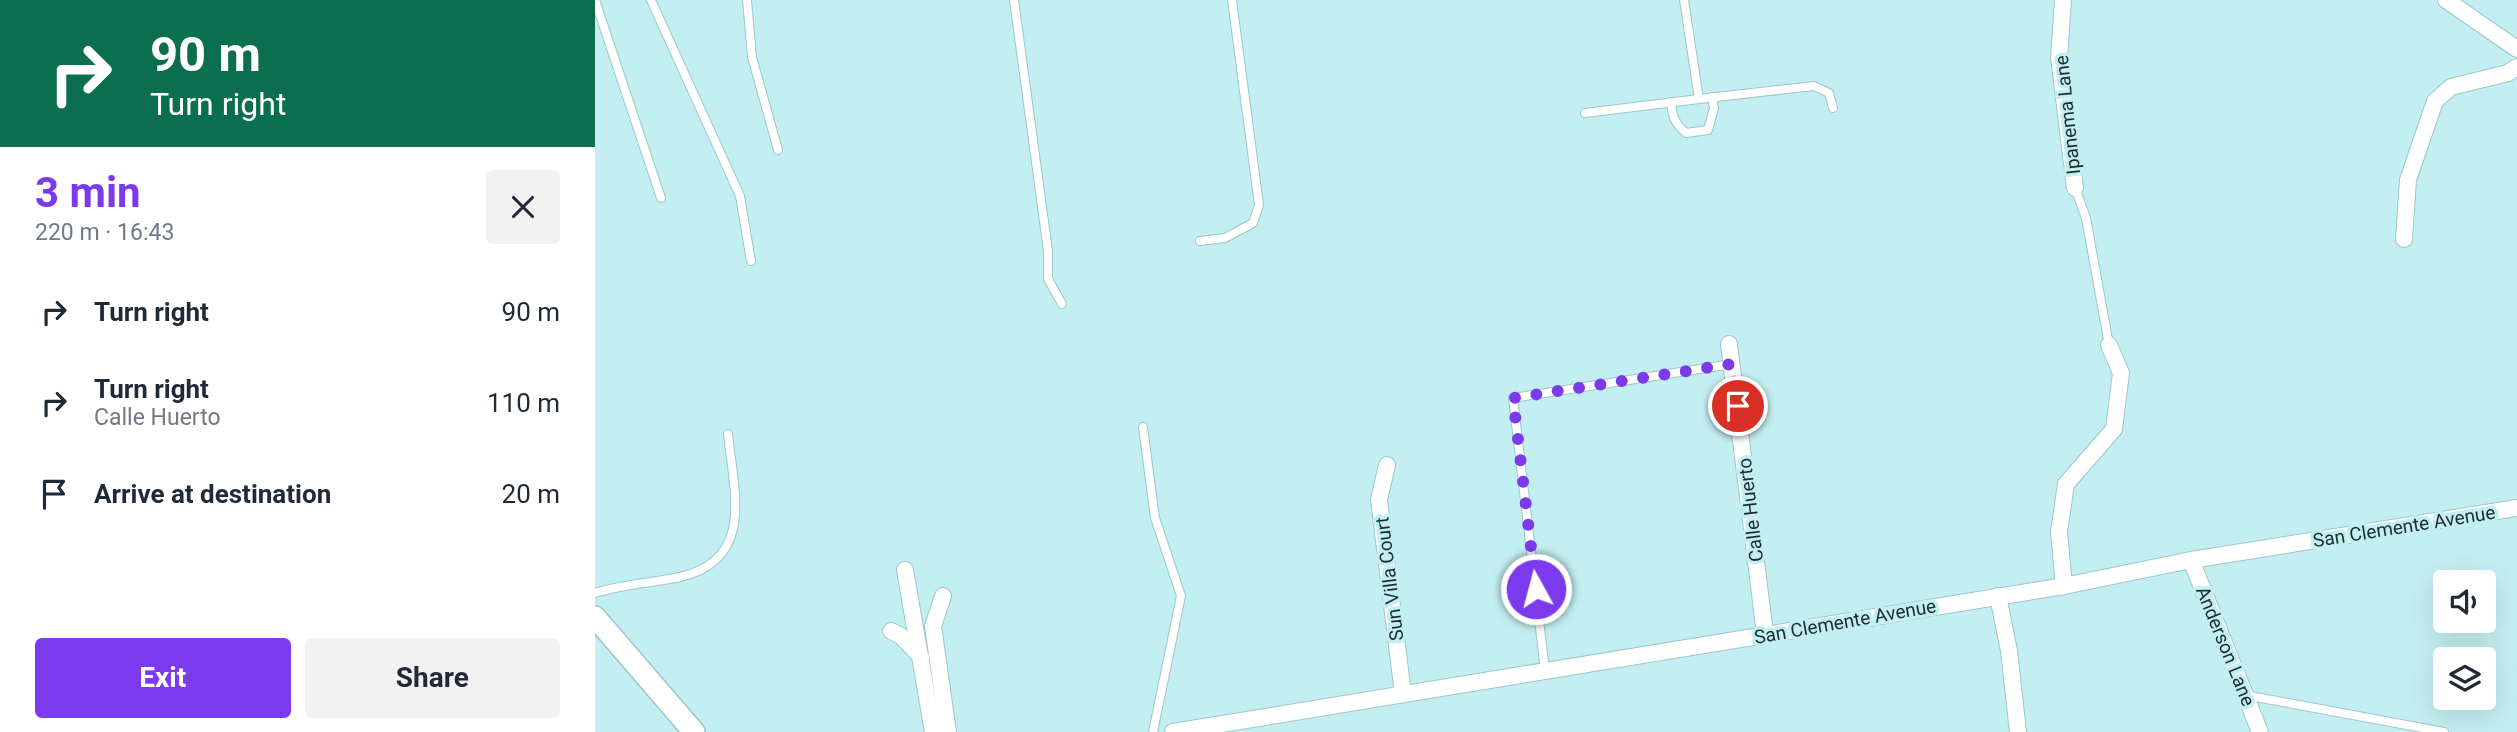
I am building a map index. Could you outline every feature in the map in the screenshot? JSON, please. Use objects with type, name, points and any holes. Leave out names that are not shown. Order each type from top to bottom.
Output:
[{"type":"main road","points":[[595,617],[694,732]]},
{"type":"street","name":"Ipanema Lane","points":[[2063,0],[2059,57],[2075,188]]},
{"type":"street","points":[[2446,0],[2517,50]]},
{"type":"street","points":[[2404,239],[2408,180],[2435,101],[2451,87],[2508,73],[2517,67]]},
{"type":"street","name":"Calle Huerto","points":[[1728,344],[1765,635]]},
{"type":"street","points":[[2064,586],[2059,532],[2066,484],[2114,429],[2121,373],[2109,345]]},
{"type":"street","name":"Sun Villa Court","points":[[1387,465],[1379,500],[1403,694]]},
{"type":"street","name":"San Clemente Avenue","points":[[1173,732],[2064,586],[2191,560],[2517,508]]},
{"type":"street","name":"Anderson Lane","points":[[2191,560],[2260,732]]},
{"type":"street","points":[[905,570],[933,732]]},
{"type":"street","points":[[943,596],[933,626],[948,732]]},
{"type":"street","points":[[1998,596],[2009,651],[2018,732]]},
{"type":"street","points":[[891,631],[901,636],[921,657]]},
{"type":"lane","points":[[595,0],[661,198]]},
{"type":"lane","points":[[651,0],[740,196],[751,261]]},
{"type":"lane","points":[[747,0],[752,57],[778,150]]},
{"type":"lane","points":[[1014,0],[1048,251],[1048,279],[1062,304]]},
{"type":"lane","points":[[1200,241],[1225,238],[1253,223],[1259,205],[1232,0]]},
{"type":"lane","points":[[1684,0],[1699,99]]},
{"type":"lane","points":[[1585,113],[1814,86],[1829,93],[1833,108]]},
{"type":"lane","points":[[1671,102],[1673,118],[1680,128],[1686,133],[1703,131],[1709,130],[1714,108],[1711,97]]},
{"type":"lane","points":[[2075,188],[2085,218],[2109,345]]},
{"type":"lane","points":[[1545,671],[1513,398],[1732,364]]},
{"type":"lane","points":[[1143,427],[1155,518],[1181,596],[1153,732]]},
{"type":"lane","points":[[595,593],[682,576],[701,570],[722,558],[733,538],[736,505],[727,434]]},
{"type":"lane","points":[[2245,695],[2444,732]]},
{"type":"route","points":[[1536,589],[1513,398],[1732,364],[1738,406]]}]
